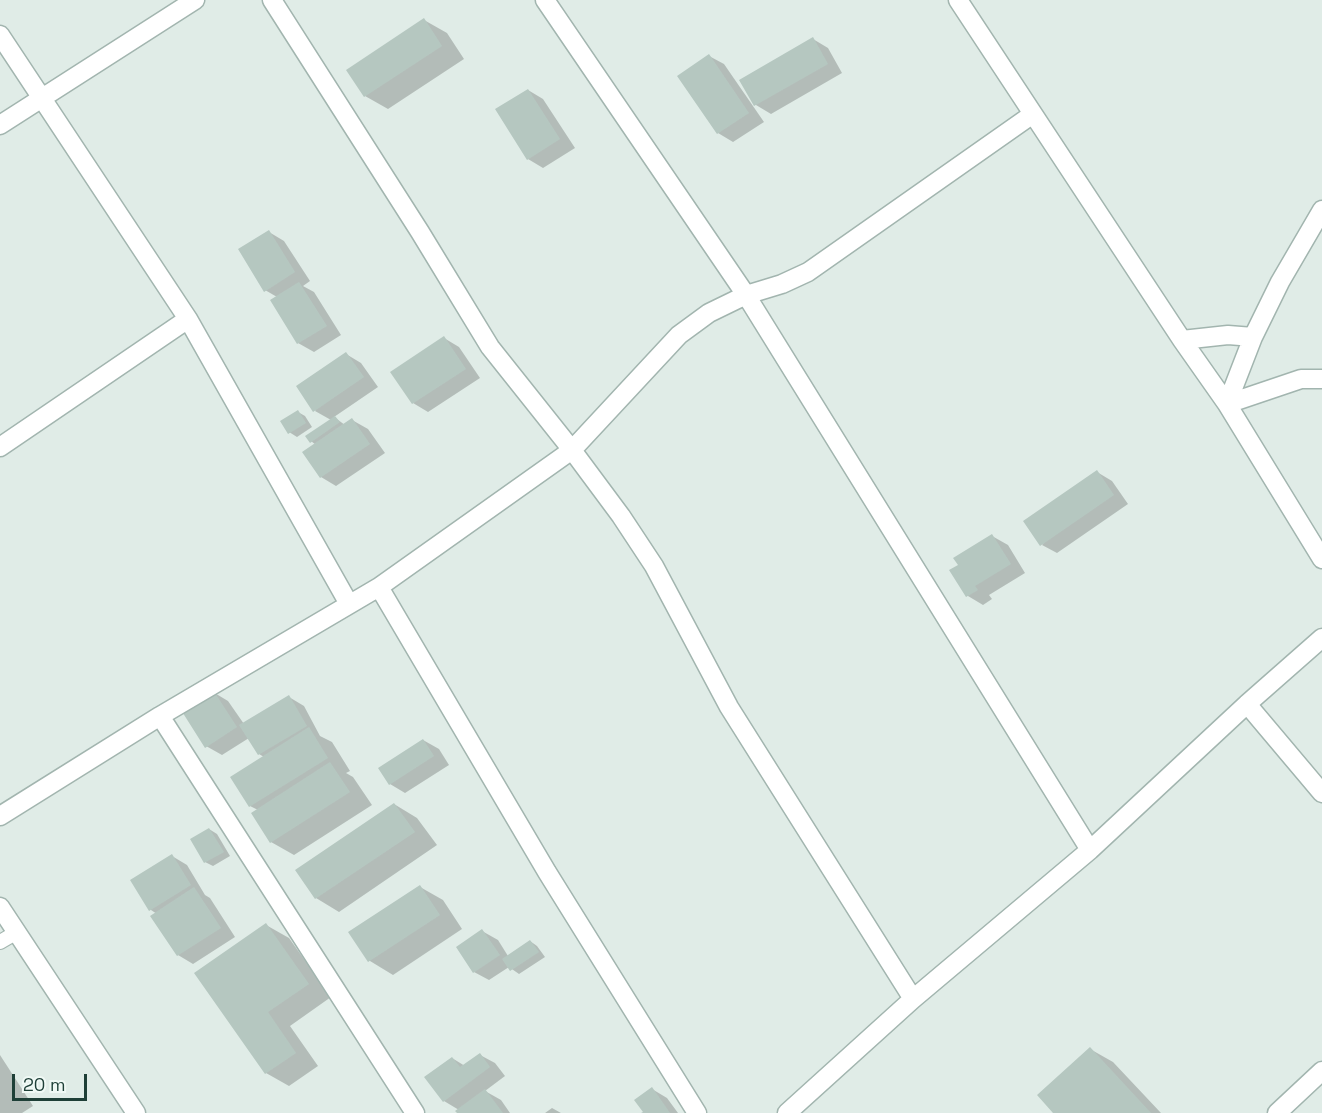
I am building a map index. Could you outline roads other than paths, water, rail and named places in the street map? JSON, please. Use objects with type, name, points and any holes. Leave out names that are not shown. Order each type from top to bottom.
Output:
[{"type":"street","points":[[0,125],[195,0]]},
{"type":"street","points":[[272,0],[420,232],[490,347],[572,450],[621,516],[654,566],[729,707],[913,999]]},
{"type":"street","points":[[545,0],[746,295],[1090,850]]},
{"type":"street","points":[[958,0],[1182,340],[1227,404],[1322,560]]},
{"type":"street","points":[[0,35],[188,319],[349,604]]},
{"type":"street","points":[[0,816],[160,716],[379,587],[572,450],[679,335],[709,313],[746,295],[782,284],[808,272],[1033,114]]},
{"type":"street","points":[[1227,404],[1253,337],[1280,282],[1322,210]]},
{"type":"street","points":[[0,447],[188,319]]},
{"type":"street","points":[[1182,340],[1228,335],[1253,337]]},
{"type":"street","points":[[1227,404],[1301,379],[1322,380]]},
{"type":"street","points":[[379,587],[547,872],[697,1113]]},
{"type":"street","points":[[787,1113],[913,999],[1090,850],[1247,704],[1322,638]]},
{"type":"street","points":[[1247,704],[1322,793]]},
{"type":"street","points":[[160,716],[415,1113]]},
{"type":"street","points":[[0,907],[136,1113]]},
{"type":"street","points":[[1277,1113],[1322,1071]]},
{"type":"lane","points":[[0,942],[17,932]]}]
